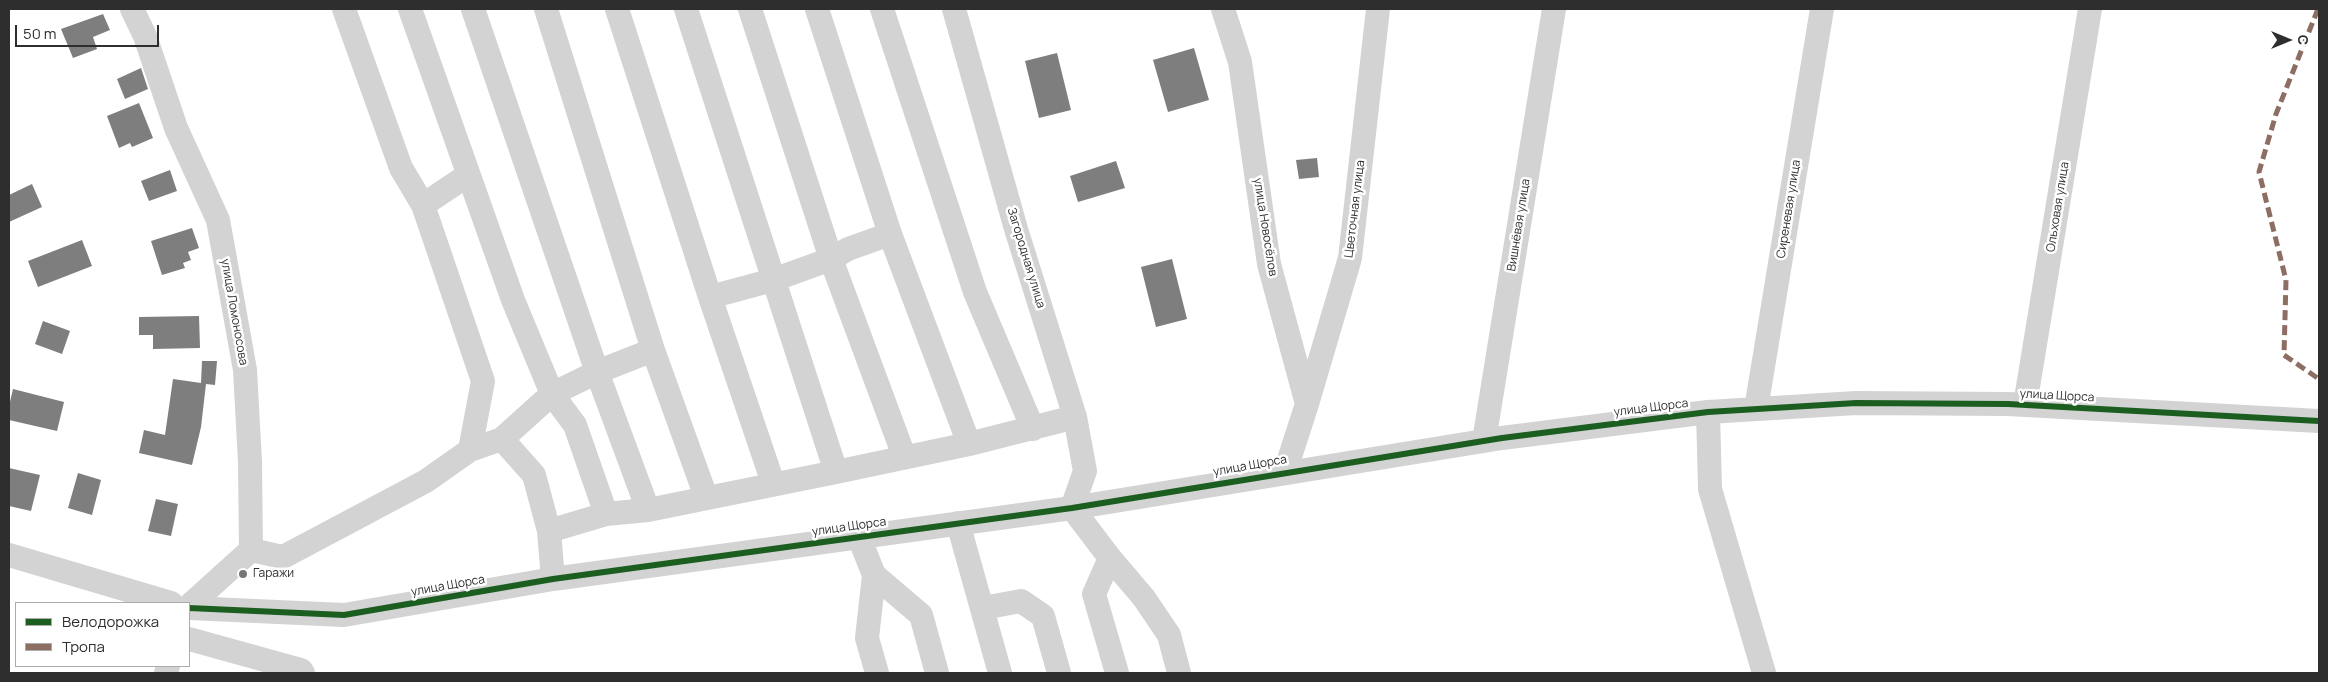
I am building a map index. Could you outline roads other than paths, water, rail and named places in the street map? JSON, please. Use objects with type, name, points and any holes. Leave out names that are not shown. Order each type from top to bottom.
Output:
[{"type":"street","name":"улица Ломоносова","points":[[132,9],[145,36],[176,128],[218,220],[244,370],[250,462],[251,550]]},
{"type":"street","points":[[344,9],[401,168],[423,205],[483,381],[470,450]]},
{"type":"street","points":[[410,9],[513,300],[552,394],[575,425],[606,514]]},
{"type":"street","points":[[473,9],[597,372],[648,510]]},
{"type":"street","points":[[546,9],[653,350],[706,497]]},
{"type":"street","points":[[617,9],[773,483]]},
{"type":"street","points":[[686,9],[836,472]]},
{"type":"street","points":[[750,9],[831,259],[904,456]]},
{"type":"street","points":[[817,9],[890,234],[969,444]]},
{"type":"street","points":[[882,9],[975,292],[1033,428]]},
{"type":"street","name":"Загородная улица","points":[[954,9],[1016,229],[1075,417],[1085,471],[1072,508]]},
{"type":"street","name":"улица Новосёлов","points":[[1223,9],[1240,62],[1269,264],[1307,404]]},
{"type":"street","name":"Цветочная улица","points":[[1307,404],[1350,258],[1378,9]]},
{"type":"street","name":"Вишнёвая улица","points":[[1484,440],[1554,9]]},
{"type":"street","name":"Сиреневая улица","points":[[1756,409],[1822,9]]},
{"type":"street","name":"Ольховая улица","points":[[2025,405],[2090,9]]},
{"type":"street","points":[[423,205],[468,175]]},
{"type":"street","points":[[710,296],[773,280],[831,259],[848,249],[890,234]]},
{"type":"street","points":[[190,606],[251,550],[283,557],[426,481],[470,450],[502,439],[552,394],[597,372],[653,350]]},
{"type":"street","name":"улица Щорса","points":[[190,607],[344,615],[553,579],[1072,508],[1484,440],[1708,412],[1856,403],[2025,405],[2319,422]]},
{"type":"street","points":[[1285,472],[1307,404]]},
{"type":"street","points":[[1708,412],[1710,489],[1764,673]]},
{"type":"street","points":[[549,531],[606,514],[648,510],[773,483],[836,472],[904,456],[969,444],[1075,417]]},
{"type":"street","points":[[502,439],[534,475],[549,531],[553,579]]},
{"type":"street","points":[[1072,508],[1110,558],[1144,598],[1169,635],[1179,673]]},
{"type":"street","points":[[958,523],[1000,673]]},
{"type":"street","points":[[859,536],[874,575],[867,638],[877,673]]},
{"type":"street","points":[[9,554],[168,602]]},
{"type":"street","points":[[1110,558],[1094,594],[1117,673]]},
{"type":"street","points":[[874,575],[921,615],[937,673]]},
{"type":"street","points":[[983,608],[1021,600],[1043,616],[1058,673]]},
{"type":"street","points":[[190,639],[301,670],[303,673]]},
{"type":"place","name":"Гаражи","points":[[243,574]]}]
